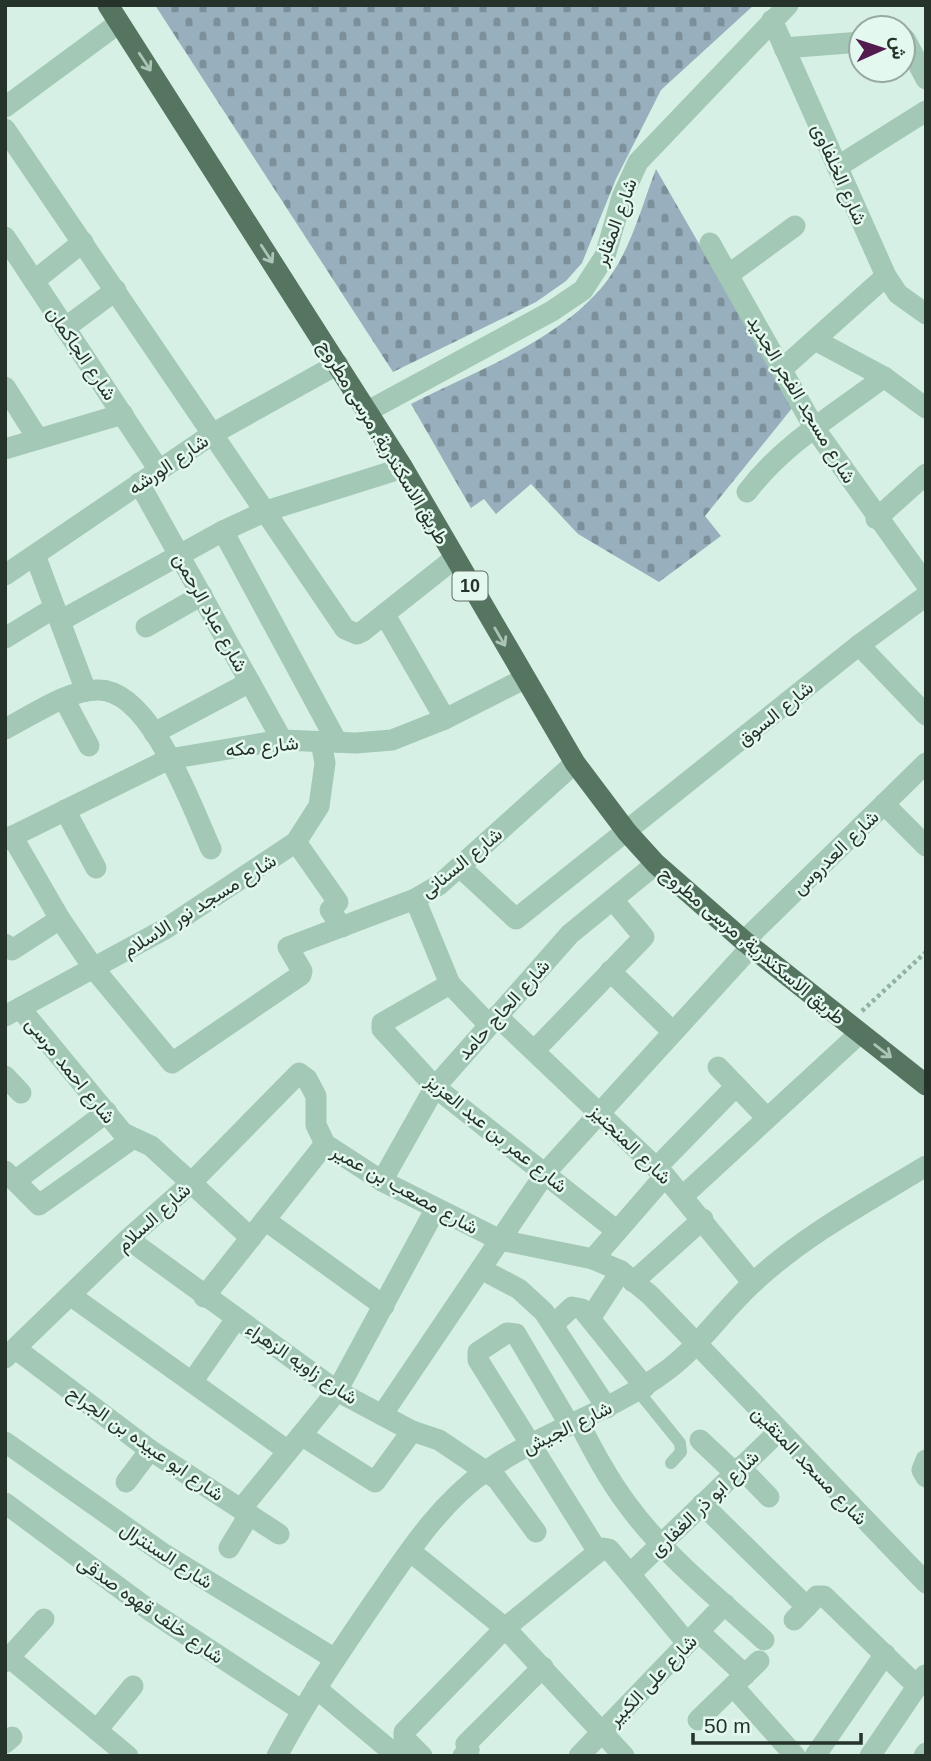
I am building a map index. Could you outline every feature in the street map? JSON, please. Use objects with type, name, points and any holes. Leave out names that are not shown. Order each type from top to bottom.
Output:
[{"type":"main road","name":"طريق الاسكندرية, مرسى مطروح","points":[[113,14],[368,411],[575,763],[627,832],[656,864],[747,944],[926,1085]]},
{"type":"street","name":"شارع المقابر","points":[[368,411],[552,311],[583,290],[605,256],[622,197],[638,162],[788,5]]},
{"type":"street","points":[[5,107],[113,14]]},
{"type":"street","name":"شارع الخلفاوى","points":[[772,20],[886,276],[898,294],[926,314]]},
{"type":"street","points":[[784,48],[847,43]]},
{"type":"street","points":[[917,55],[926,79]]},
{"type":"street","points":[[837,167],[926,111]]},
{"type":"street","points":[[5,129],[345,629],[357,634],[385,615],[454,558]]},
{"type":"street","points":[[728,275],[795,226]]},
{"type":"street","name":"شارع الجاكمان","points":[[5,237],[159,470]]},
{"type":"street","points":[[34,281],[83,243]]},
{"type":"street","name":"شارع مسجد الفجر الجديد","points":[[710,243],[816,429],[876,519],[926,584]]},
{"type":"street","points":[[782,369],[886,276]]},
{"type":"street","points":[[65,328],[116,290]]},
{"type":"street","points":[[815,340],[884,377],[926,408]]},
{"type":"street","name":"شارع الورشه","points":[[5,575],[214,433],[338,364]]},
{"type":"street","points":[[747,492],[766,467],[789,446],[816,429],[884,377]]},
{"type":"street","points":[[5,387],[38,439]]},
{"type":"street","points":[[5,449],[123,414]]},
{"type":"street","points":[[5,638],[266,511],[403,468]]},
{"type":"street","points":[[876,519],[926,474]]},
{"type":"street","name":"شارع عباد الرحمن","points":[[139,483],[282,740]]},
{"type":"street","points":[[223,531],[329,742]]},
{"type":"street","points":[[34,555],[86,691]]},
{"type":"street","points":[[146,627],[202,595]]},
{"type":"street","name":"شارع السوق","points":[[460,867],[515,920],[859,645],[926,596]]},
{"type":"street","points":[[385,615],[445,719]]},
{"type":"street","points":[[899,616],[926,619]]},
{"type":"street","points":[[859,645],[926,715]]},
{"type":"street","name":"شارع مكه","points":[[8,838],[169,760],[282,740],[392,740],[445,719],[524,679]]},
{"type":"street","points":[[154,733],[250,682]]},
{"type":"street","points":[[5,729],[64,699],[86,691],[114,692],[141,713],[154,733],[211,849]]},
{"type":"street","points":[[64,699],[89,746]]},
{"type":"street","name":"شارع مسجد نور الاسلام","points":[[13,1012],[95,970],[197,910],[296,842],[319,806],[329,742]]},
{"type":"street","name":"شارع السنانى","points":[[95,970],[172,1063],[301,975],[302,971],[288,950],[290,946],[415,899],[460,867],[575,763]]},
{"type":"street","name":"شارع العدروس","points":[[382,1415],[546,1172],[673,1032],[747,944],[926,763]]},
{"type":"street","points":[[884,804],[926,846]]},
{"type":"street","points":[[65,810],[96,868]]},
{"type":"street","points":[[8,838],[95,970]]},
{"type":"street","points":[[296,842],[338,901],[330,911],[342,927]]},
{"type":"street","name":"شارع الحاج حامد","points":[[382,1181],[435,1087],[570,934],[656,864]]},
{"type":"street","points":[[415,899],[450,984]]},
{"type":"street","points":[[534,1051],[644,936],[613,900]]},
{"type":"street","points":[[5,944],[12,950],[60,919]]},
{"type":"street","points":[[610,971],[673,1032]]},
{"type":"street","name":"شارع المنجنيز","points":[[450,984],[493,1021],[534,1051],[660,1172],[703,1219],[753,1283]]},
{"type":"street","name":"شارع عمر بن عبد العزيز","points":[[450,984],[383,1023],[382,1029],[435,1087],[546,1172],[617,1231]]},
{"type":"street","name":"شارع احمد مرسى","points":[[13,1012],[132,1139],[145,1142],[251,1238]]},
{"type":"street","points":[[683,1196],[767,1118],[854,1029]]},
{"type":"street","points":[[718,1066],[767,1118]]},
{"type":"street","name":"شارع مصعب بن عمير","points":[[299,1073],[307,1079],[316,1096],[316,1125],[325,1144],[382,1181],[435,1210],[500,1240],[593,1259],[627,1276],[696,1345]]},
{"type":"street","name":"شارع السلام","points":[[10,1353],[128,1239],[191,1183],[299,1073]]},
{"type":"street","points":[[5,1076],[22,1093]]},
{"type":"street","points":[[593,1259],[660,1172],[736,1086]]},
{"type":"street","points":[[107,1112],[10,1176],[39,1205],[132,1139]]},
{"type":"street","points":[[204,1297],[325,1144]]},
{"type":"street","name":"شارع الجيش","points":[[277,1756],[301,1710],[335,1659],[410,1551],[447,1505],[484,1472],[531,1442],[607,1408],[641,1389],[696,1345],[753,1283],[807,1238],[926,1166]]},
{"type":"street","points":[[229,1548],[245,1512],[337,1391],[435,1210]]},
{"type":"street","points":[[591,1317],[627,1276],[703,1219]]},
{"type":"street","points":[[265,1220],[384,1306]]},
{"type":"street","name":"شارع زاويه الزهراء","points":[[128,1239],[204,1297],[337,1391],[412,1432],[439,1440],[503,1484],[536,1532]]},
{"type":"street","points":[[481,1269],[519,1289],[544,1312],[607,1408]]},
{"type":"street","points":[[70,1295],[192,1382],[295,1443],[375,1482],[412,1432]]},
{"type":"street","points":[[553,1325],[572,1307],[582,1309],[591,1317],[641,1389]]},
{"type":"street","points":[[192,1382],[236,1319]]},
{"type":"street","points":[[598,1552],[477,1358],[478,1352],[507,1333],[516,1335],[628,1506],[661,1544],[764,1640]]},
{"type":"street","name":"شارع مسجد المتقين","points":[[696,1345],[926,1583]]},
{"type":"street","name":"شارع ابو عبيده بن الجراح","points":[[10,1353],[150,1450],[279,1534]]},
{"type":"street","name":"شارع ابو ذر الغفارى","points":[[630,1574],[778,1432]]},
{"type":"street","points":[[700,1440],[769,1497]]},
{"type":"street","name":"شارع السنترال","points":[[5,1441],[164,1554],[335,1659]]},
{"type":"street","points":[[125,1482],[150,1450]]},
{"type":"street","name":"شارع خلف قهوه صدقى","points":[[5,1503],[143,1606],[301,1710]]},
{"type":"street","points":[[702,1504],[801,1613],[819,1594],[824,1595],[885,1654],[922,1680],[870,1756]]},
{"type":"street","points":[[408,1753],[404,1732],[505,1628],[605,1547],[693,1638],[746,1674],[790,1754]]},
{"type":"street","points":[[410,1551],[505,1628],[624,1756]]},
{"type":"street","name":"شارع على الكبير","points":[[579,1756],[725,1604]]},
{"type":"street","points":[[44,1619],[7,1658],[128,1756]]},
{"type":"street","points":[[815,1756],[885,1654]]},
{"type":"street","points":[[463,1756],[469,1750],[466,1744],[544,1667]]},
{"type":"street","points":[[698,1720],[746,1674]]},
{"type":"street","points":[[96,1730],[133,1686]]},
{"type":"street","points":[[316,1688],[408,1753]]},
{"type":"lane","points":[[641,1389],[680,1443],[681,1452],[671,1463]]},
{"type":"path","points":[[854,1029],[926,952]]},
{"type":"green space","points":[[155,5],[754,5],[661,90],[616,179],[582,263],[566,281],[536,302],[393,372]]},
{"type":"green space","points":[[656,169],[793,407],[705,516],[721,536],[659,582],[578,534],[531,484],[496,514],[484,499],[471,508],[411,404],[544,336],[591,299],[609,278],[624,253]]}]
